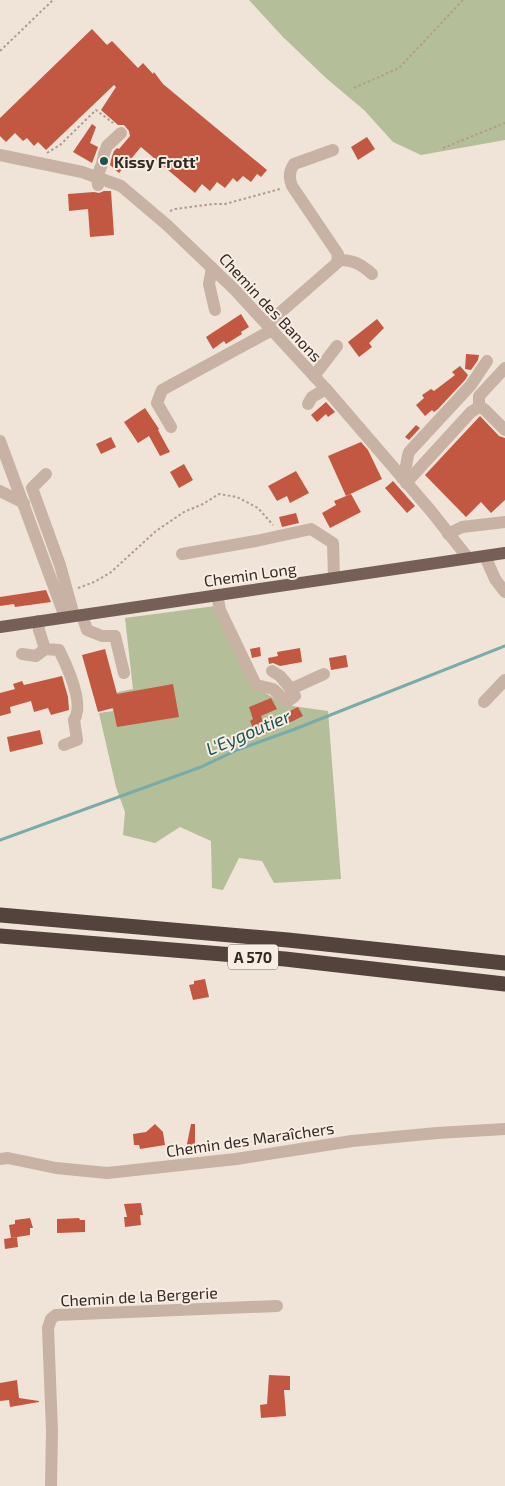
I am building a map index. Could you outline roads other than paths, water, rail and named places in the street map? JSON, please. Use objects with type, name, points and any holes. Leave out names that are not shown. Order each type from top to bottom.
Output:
[{"type":"highway","name":"A 570","points":[[0,915],[288,940],[505,963]]},
{"type":"highway","name":"A 570","points":[[0,936],[285,959],[505,984]]},
{"type":"highway","points":[[420,974],[505,991]]},
{"type":"main road","name":"Chemin Long","points":[[0,627],[505,553]]},
{"type":"street","points":[[98,182],[107,146],[121,133]]},
{"type":"street","points":[[171,427],[157,402],[162,390],[269,327],[280,311],[337,263],[338,254],[290,180],[291,168],[294,164],[333,150]]},
{"type":"street","name":"Chemin des Banons","points":[[0,155],[98,182],[121,186],[167,224],[236,290],[326,389],[468,558]]},
{"type":"street","points":[[338,260],[351,260],[362,264],[372,274]]},
{"type":"street","points":[[212,268],[209,284],[215,310]]},
{"type":"street","points":[[314,376],[336,346]]},
{"type":"street","points":[[404,480],[409,452],[471,385],[487,361]]},
{"type":"street","points":[[479,407],[479,396],[505,368]]},
{"type":"street","points":[[308,404],[312,397],[326,389]]},
{"type":"street","points":[[404,480],[471,412],[479,407]]},
{"type":"street","points":[[479,407],[484,409],[505,430]]},
{"type":"street","points":[[0,441],[24,503],[74,616],[87,630],[102,636],[115,636],[124,673]]},
{"type":"street","points":[[46,474],[32,488],[60,565],[74,616]]},
{"type":"street","points":[[0,491],[24,503]]},
{"type":"street","points":[[448,534],[462,527],[505,522]]},
{"type":"street","points":[[182,554],[311,529],[332,543],[334,578]]},
{"type":"street","points":[[485,556],[495,580],[505,592]]},
{"type":"street","points":[[217,595],[220,610],[256,685],[273,689],[287,702],[295,696],[280,676],[272,671]]},
{"type":"street","points":[[38,621],[45,649]]},
{"type":"street","points":[[22,654],[36,656],[45,649],[59,650],[70,672],[78,704],[77,715],[74,720],[77,740],[64,744]]},
{"type":"street","points":[[292,690],[324,674]]},
{"type":"street","points":[[484,702],[505,680]]},
{"type":"street","name":"Chemin des Maraîchers","points":[[0,1159],[8,1158],[56,1168],[107,1173],[236,1159],[352,1141],[505,1129]]},
{"type":"street","name":"Chemin de la Bergerie","points":[[51,1486],[52,1431],[48,1328],[51,1319],[56,1315],[278,1306]]},
{"type":"waterway","name":"L'Eygoutier","points":[[0,840],[201,767],[237,750],[505,646]]},
{"type":"place","name":"Kissy Frott'","points":[[104,161]]}]
